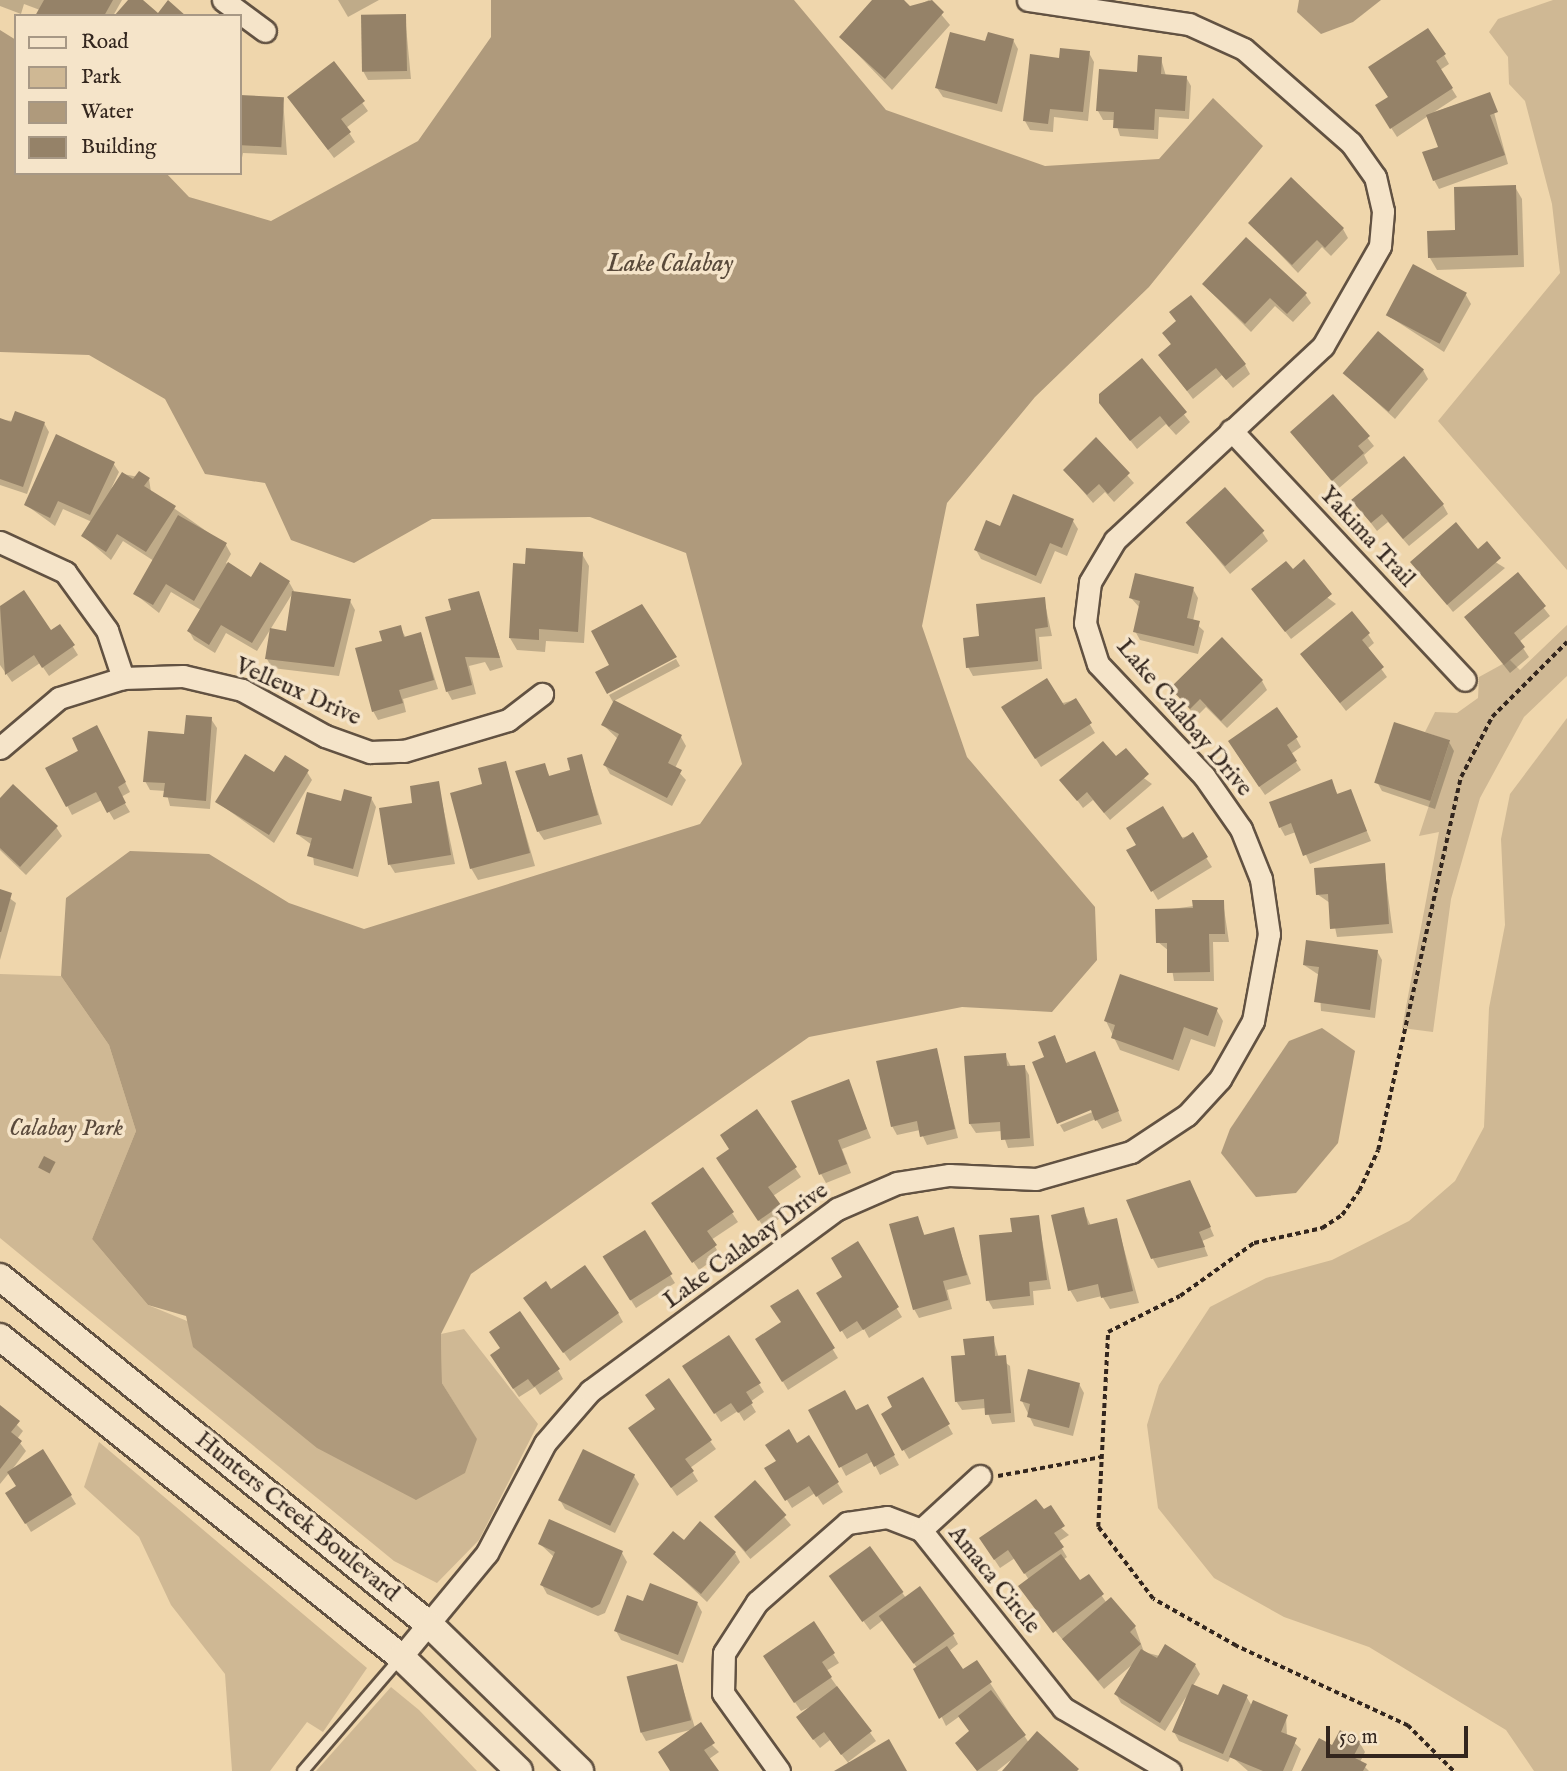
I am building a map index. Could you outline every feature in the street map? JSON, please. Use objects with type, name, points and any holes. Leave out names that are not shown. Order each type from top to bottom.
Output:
[{"type":"street","points":[[223,0],[265,31]]},
{"type":"street","name":"Lake Calabay Drive","points":[[401,1657],[431,1626],[487,1553],[545,1443],[590,1391],[837,1209],[897,1183],[949,1175],[1036,1179],[1085,1170],[1131,1152],[1187,1115],[1220,1079],[1253,1021],[1269,934],[1261,880],[1241,829],[1204,776],[1097,664],[1085,623],[1090,582],[1115,540],[1323,346],[1361,287],[1380,246],[1383,211],[1375,177],[1351,144],[1244,49],[1189,24],[1121,6],[1028,0]]},
{"type":"street","name":"Yakima Trail","points":[[1231,430],[1465,680]]},
{"type":"street","points":[[0,542],[65,572],[107,630],[123,678]]},
{"type":"street","name":"Velleux Drive","points":[[0,748],[59,698],[123,678],[183,676],[242,690],[325,736],[370,752],[404,751],[508,720],[542,694]]},
{"type":"street","name":"Hunters Creek Boulevard","points":[[0,1277],[431,1626],[580,1771]]},
{"type":"street","name":"Hunters Creek Boulevard","points":[[0,1337],[401,1657],[519,1771]]},
{"type":"street","points":[[921,1530],[980,1476]]},
{"type":"street","name":"Amaca Circle","points":[[779,1771],[723,1693],[724,1653],[757,1602],[847,1523],[887,1517],[921,1530],[1063,1708],[1170,1771]]},
{"type":"lane","points":[[303,1771],[401,1657]]},
{"type":"path","points":[[1453,1771],[1408,1726],[1236,1646],[1153,1598],[1098,1527],[1108,1332],[1180,1296],[1254,1242],[1322,1228],[1342,1215],[1359,1191],[1378,1150],[1461,777],[1492,717],[1567,642]]},
{"type":"path","points":[[980,1476],[1015,1476],[1102,1457]]},
{"type":"green space","points":[[1553,0],[1567,0],[1567,570],[1438,421],[1560,273],[1552,204],[1525,101],[1509,84],[1508,57],[1489,32],[1498,19]]},
{"type":"green space","points":[[1567,625],[1567,676],[1524,717],[1480,798],[1451,899],[1433,1032],[1402,1028],[1439,832],[1419,836],[1450,741],[1425,732],[1435,712],[1457,713],[1478,698],[1479,677],[1510,660],[1520,670]]},
{"type":"green space","points":[[1567,718],[1567,1771],[1534,1771],[1506,1730],[1369,1647],[1284,1617],[1214,1578],[1158,1508],[1147,1425],[1159,1385],[1210,1307],[1266,1278],[1332,1260],[1409,1221],[1455,1181],[1484,1127],[1489,1008],[1505,925],[1501,839],[1510,794]]},
{"type":"green space","name":"Calabay Park","points":[[0,974],[61,976],[109,1045],[136,1131],[92,1239],[148,1305],[477,1440],[442,1383],[441,1334],[464,1329],[538,1424],[479,1540],[437,1583],[394,1561],[0,1238]]},
{"type":"green space","points":[[99,1442],[367,1668],[323,1732],[307,1722],[270,1771],[232,1771],[225,1674],[171,1605],[139,1537],[84,1487]]},
{"type":"green space","points":[[391,1687],[419,1710],[477,1771],[316,1771]]},
{"type":"water","name":"Lake Calabay","points":[[491,0],[794,0],[886,110],[1045,166],[1159,159],[1213,98],[1263,146],[1149,287],[1035,397],[947,503],[922,626],[967,757],[1095,907],[1097,960],[1052,1012],[962,1007],[809,1037],[471,1274],[441,1334],[442,1383],[477,1439],[465,1473],[416,1500],[317,1448],[193,1347],[186,1316],[148,1305],[92,1239],[136,1131],[109,1045],[61,976],[66,898],[130,851],[209,854],[289,903],[364,929],[700,824],[742,764],[686,553],[590,517],[432,519],[354,563],[291,540],[265,483],[205,474],[165,399],[89,355],[0,352],[0,30],[14,39],[14,175],[168,175],[189,197],[271,221],[418,141],[491,37]]},
{"type":"water","points":[[1299,0],[1381,0],[1353,22],[1321,34],[1297,12]]},
{"type":"water","points":[[1322,1028],[1355,1051],[1338,1143],[1296,1193],[1256,1197],[1221,1153],[1230,1129],[1289,1041]]},
{"type":"building","points":[[44,0],[113,0],[105,14],[36,14]]},
{"type":"building","points":[[128,0],[143,0],[158,13],[168,0],[184,14],[116,14]]},
{"type":"building","points":[[872,0],[904,0],[910,6],[932,0],[944,12],[885,79],[839,37]]},
{"type":"building","points":[[406,14],[407,71],[362,72],[361,15]]},
{"type":"building","points":[[1428,28],[1446,54],[1436,61],[1453,88],[1390,129],[1375,105],[1388,97],[1368,67]]},
{"type":"building","points":[[950,32],[985,41],[988,32],[1014,39],[997,104],[935,88]]},
{"type":"building","points":[[1060,48],[1090,51],[1083,112],[1050,109],[1048,124],[1023,121],[1030,54],[1059,58]]},
{"type":"building","points":[[1138,55],[1162,57],[1161,74],[1187,76],[1185,111],[1155,109],[1154,130],[1113,128],[1114,112],[1096,111],[1099,69],[1137,72]]},
{"type":"building","points":[[334,61],[365,101],[341,119],[351,132],[328,150],[287,97]]},
{"type":"building","points":[[1490,92],[1498,112],[1490,115],[1505,155],[1433,181],[1422,152],[1438,147],[1426,115]]},
{"type":"building","points":[[242,95],[284,97],[281,147],[242,145]]},
{"type":"building","points":[[1291,177],[1344,228],[1325,248],[1317,240],[1292,265],[1248,223]]},
{"type":"building","points":[[1516,185],[1518,255],[1428,258],[1427,231],[1455,230],[1454,187]]},
{"type":"building","points":[[1246,237],[1307,293],[1287,314],[1270,298],[1245,324],[1202,284]]},
{"type":"building","points":[[1413,264],[1467,293],[1440,344],[1386,315]]},
{"type":"building","points":[[1191,295],[1246,364],[1226,380],[1216,368],[1187,391],[1158,355],[1171,344],[1162,333],[1176,321],[1169,312]]},
{"type":"building","points":[[1378,331],[1424,370],[1389,412],[1343,373]]},
{"type":"building","points":[[1142,358],[1187,412],[1169,427],[1160,416],[1130,441],[1099,403],[1099,394]]},
{"type":"building","points":[[1333,394],[1370,436],[1358,446],[1364,453],[1332,481],[1290,432]]},
{"type":"building","points":[[15,411],[45,422],[23,487],[0,479],[0,418],[11,422]]},
{"type":"building","points":[[56,434],[115,462],[90,515],[58,501],[50,518],[24,505]]},
{"type":"building","points":[[1096,437],[1130,473],[1108,494],[1099,484],[1087,495],[1063,470]]},
{"type":"building","points":[[1404,456],[1444,504],[1403,539],[1382,514],[1371,523],[1351,500]]},
{"type":"building","points":[[139,471],[150,478],[144,486],[176,506],[146,552],[117,534],[106,552],[81,536],[122,472],[133,479]]},
{"type":"building","points":[[1225,487],[1264,531],[1225,566],[1186,522]]},
{"type":"building","points":[[1013,494],[1074,519],[1062,548],[1050,543],[1036,576],[974,550],[986,520],[1000,526]]},
{"type":"building","points":[[178,515],[227,543],[194,601],[166,584],[153,605],[133,594]]},
{"type":"building","points":[[1456,522],[1478,549],[1487,541],[1501,558],[1447,605],[1410,562]]},
{"type":"building","points":[[526,548],[583,552],[578,632],[539,629],[539,640],[509,638],[513,563],[525,564]]},
{"type":"building","points":[[1304,559],[1332,594],[1285,632],[1251,589],[1286,561],[1293,569]]},
{"type":"building","points":[[228,562],[251,577],[260,562],[290,581],[252,643],[221,625],[209,645],[187,631]]},
{"type":"building","points":[[1518,572],[1546,606],[1514,633],[1525,647],[1504,665],[1464,617]]},
{"type":"building","points":[[1135,573],[1194,587],[1187,618],[1200,621],[1194,646],[1133,632],[1140,601],[1129,598]]},
{"type":"building","points":[[24,590],[51,630],[60,624],[75,645],[42,668],[34,655],[5,675],[0,606]]},
{"type":"building","points":[[292,591],[351,599],[334,667],[265,659],[270,628],[286,631]]},
{"type":"building","points":[[479,591],[500,658],[465,657],[472,685],[446,692],[425,617],[451,610],[448,599]]},
{"type":"building","points":[[1045,597],[1048,627],[1035,629],[1038,661],[966,668],[963,638],[979,636],[976,604]]},
{"type":"building","points":[[642,604],[677,657],[607,694],[595,672],[609,665],[591,631]]},
{"type":"building","points":[[1352,611],[1370,633],[1362,640],[1384,667],[1340,703],[1300,654]]},
{"type":"building","points":[[401,625],[404,637],[421,632],[434,680],[399,690],[403,703],[372,712],[355,648],[382,641],[379,631]]},
{"type":"building","points":[[1222,637],[1263,680],[1221,721],[1200,699],[1190,709],[1170,688]]},
{"type":"building","points":[[1047,678],[1064,705],[1076,698],[1092,723],[1035,759],[1001,707]]},
{"type":"building","points":[[614,700],[682,735],[668,763],[682,770],[667,798],[603,765],[619,734],[601,725]]},
{"type":"building","points":[[1277,707],[1298,737],[1287,745],[1297,761],[1259,787],[1228,741]]},
{"type":"building","points":[[186,715],[212,717],[206,801],[163,797],[165,783],[143,782],[148,731],[184,734]]},
{"type":"building","points":[[1394,722],[1450,740],[1430,801],[1374,783]]},
{"type":"building","points":[[97,725],[126,782],[118,787],[126,803],[107,813],[96,792],[66,807],[45,768],[78,751],[72,738]]},
{"type":"building","points":[[1103,741],[1116,756],[1126,748],[1149,774],[1104,813],[1087,792],[1077,801],[1059,780]]},
{"type":"building","points":[[245,754],[274,772],[285,755],[309,770],[269,835],[215,802]]},
{"type":"building","points":[[582,754],[598,815],[537,832],[515,771],[545,763],[549,776],[570,770],[567,758]]},
{"type":"building","points":[[506,761],[530,853],[470,869],[450,793],[482,784],[478,768]]},
{"type":"building","points":[[1332,779],[1337,794],[1351,789],[1367,831],[1303,856],[1291,823],[1279,828],[1269,802]]},
{"type":"building","points":[[439,781],[451,855],[388,865],[379,808],[412,803],[410,786]]},
{"type":"building","points":[[13,784],[58,826],[20,867],[0,848],[0,798]]},
{"type":"building","points":[[344,789],[372,797],[353,869],[307,856],[312,838],[296,834],[307,792],[341,801]]},
{"type":"building","points":[[1163,806],[1183,839],[1193,832],[1208,857],[1151,892],[1126,850],[1136,845],[1126,828]]},
{"type":"building","points":[[1385,863],[1389,924],[1330,929],[1328,894],[1316,895],[1314,868]]},
{"type":"building","points":[[0,889],[12,893],[1,932],[0,932]]},
{"type":"building","points":[[1192,900],[1224,900],[1225,934],[1209,934],[1210,972],[1167,973],[1167,943],[1156,943],[1155,909],[1193,908]]},
{"type":"building","points":[[1306,940],[1378,950],[1370,1010],[1314,1002],[1319,967],[1303,965]]},
{"type":"building","points":[[1120,974],[1218,1008],[1208,1036],[1184,1027],[1173,1060],[1111,1038],[1115,1025],[1104,1021]]},
{"type":"building","points":[[1055,1035],[1066,1063],[1095,1051],[1119,1111],[1095,1121],[1091,1110],[1057,1124],[1032,1062],[1044,1057],[1038,1042]]},
{"type":"building","points":[[937,1048],[955,1129],[920,1137],[917,1121],[891,1127],[876,1061]]},
{"type":"building","points":[[1006,1053],[1007,1066],[1025,1065],[1030,1138],[1001,1140],[1000,1122],[969,1124],[964,1056]]},
{"type":"building","points":[[849,1079],[867,1129],[838,1140],[847,1164],[819,1175],[791,1101]]},
{"type":"building","points":[[757,1109],[797,1167],[768,1187],[781,1205],[758,1221],[716,1158],[729,1149],[720,1135]]},
{"type":"building","points":[[44,1156],[56,1162],[50,1173],[38,1168]]},
{"type":"building","points":[[703,1167],[734,1212],[707,1231],[717,1245],[692,1263],[651,1203]]},
{"type":"building","points":[[1190,1180],[1211,1227],[1199,1232],[1205,1247],[1151,1259],[1126,1200]]},
{"type":"building","points":[[1084,1207],[1088,1225],[1117,1218],[1133,1291],[1101,1298],[1098,1284],[1068,1291],[1051,1215]]},
{"type":"building","points":[[1039,1215],[1047,1280],[1029,1282],[1030,1296],[986,1301],[979,1235],[1012,1232],[1010,1218]]},
{"type":"building","points":[[918,1216],[924,1235],[954,1227],[967,1275],[943,1281],[948,1300],[913,1310],[889,1224]]},
{"type":"building","points":[[645,1230],[673,1274],[630,1301],[603,1256]]},
{"type":"building","points":[[858,1241],[899,1307],[863,1330],[857,1321],[840,1332],[816,1293],[842,1277],[831,1258]]},
{"type":"building","points":[[585,1265],[619,1313],[563,1353],[523,1298],[546,1281],[551,1289]]},
{"type":"building","points":[[798,1289],[835,1348],[782,1382],[755,1339],[781,1322],[770,1306]]},
{"type":"building","points":[[520,1311],[560,1369],[534,1387],[528,1379],[513,1389],[490,1355],[500,1348],[489,1332]]},
{"type":"building","points":[[729,1335],[761,1383],[746,1392],[753,1403],[738,1413],[731,1403],[714,1414],[682,1366]]},
{"type":"building","points":[[994,1336],[995,1356],[1006,1355],[1011,1413],[985,1415],[984,1399],[955,1402],[951,1356],[965,1355],[963,1339]]},
{"type":"building","points":[[1028,1369],[1080,1383],[1069,1428],[1027,1417],[1030,1404],[1020,1401]]},
{"type":"building","points":[[923,1377],[950,1424],[902,1451],[881,1414],[892,1407],[887,1397]]},
{"type":"building","points":[[669,1378],[712,1440],[685,1459],[694,1471],[671,1488],[628,1428],[655,1409],[645,1395]]},
{"type":"building","points":[[845,1390],[856,1410],[868,1404],[895,1455],[874,1467],[867,1453],[839,1468],[808,1410]]},
{"type":"building","points":[[0,1405],[20,1421],[11,1432],[22,1441],[0,1469]]},
{"type":"building","points":[[789,1429],[797,1443],[809,1435],[839,1482],[816,1497],[809,1486],[785,1501],[764,1468],[776,1461],[765,1445]]},
{"type":"building","points":[[43,1449],[72,1495],[25,1524],[5,1493],[16,1486],[7,1472]]},
{"type":"building","points":[[583,1449],[635,1474],[610,1526],[558,1500]]},
{"type":"building","points":[[755,1480],[786,1515],[746,1552],[714,1517]]},
{"type":"building","points":[[1036,1499],[1044,1509],[1051,1505],[1065,1526],[1054,1533],[1064,1547],[1024,1574],[1008,1550],[994,1560],[979,1538]]},
{"type":"building","points":[[549,1519],[623,1551],[600,1604],[592,1608],[540,1585],[555,1552],[538,1544]]},
{"type":"building","points":[[700,1521],[736,1552],[701,1594],[653,1554],[673,1531],[684,1540]]},
{"type":"building","points":[[870,1546],[904,1592],[862,1622],[829,1576]]},
{"type":"building","points":[[1061,1554],[1080,1580],[1089,1574],[1104,1594],[1053,1633],[1018,1586]]},
{"type":"building","points":[[650,1583],[698,1602],[678,1655],[614,1631],[627,1595],[643,1601]]},
{"type":"building","points":[[920,1586],[955,1634],[913,1664],[879,1616]]},
{"type":"building","points":[[1111,1597],[1136,1626],[1130,1632],[1141,1644],[1098,1681],[1062,1639]]},
{"type":"building","points":[[814,1621],[835,1653],[822,1662],[832,1677],[794,1703],[763,1656]]},
{"type":"building","points":[[1165,1644],[1196,1664],[1160,1723],[1114,1694],[1141,1649],[1157,1658]]},
{"type":"building","points":[[947,1646],[963,1669],[977,1660],[992,1682],[939,1719],[913,1669]]},
{"type":"building","points":[[677,1664],[691,1720],[641,1733],[627,1677]]},
{"type":"building","points":[[1192,1684],[1218,1695],[1223,1684],[1248,1695],[1223,1754],[1172,1732]]},
{"type":"building","points":[[837,1686],[872,1731],[841,1755],[824,1732],[813,1740],[796,1717]]},
{"type":"building","points":[[991,1690],[1026,1735],[977,1771],[955,1743],[969,1731],[958,1716]]},
{"type":"building","points":[[1253,1700],[1288,1715],[1281,1732],[1297,1738],[1283,1771],[1263,1771],[1229,1757]]},
{"type":"building","points":[[701,1722],[715,1743],[704,1750],[719,1771],[670,1771],[658,1752]]},
{"type":"building","points":[[1340,1730],[1361,1742],[1353,1757],[1367,1764],[1363,1771],[1301,1771],[1319,1738],[1332,1745]]},
{"type":"building","points":[[1037,1731],[1079,1769],[1002,1771]]},
{"type":"building","points":[[889,1739],[907,1771],[834,1771]]}]
